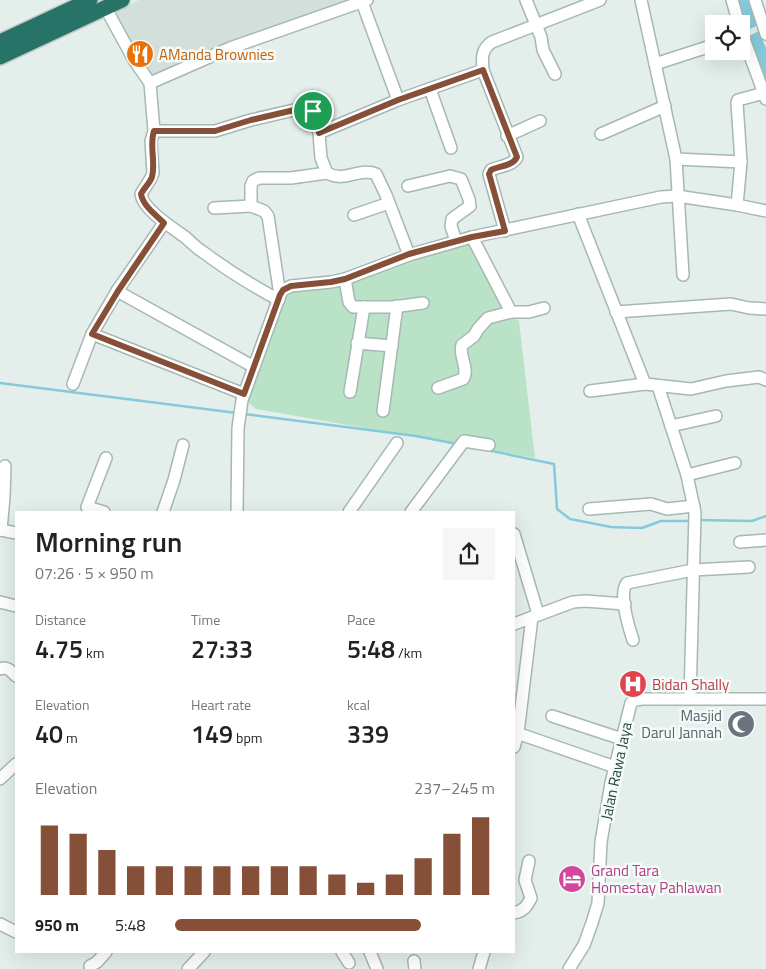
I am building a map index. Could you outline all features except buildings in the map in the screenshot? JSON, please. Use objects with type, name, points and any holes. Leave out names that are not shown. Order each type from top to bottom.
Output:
[{"type":"highway","points":[[0,42],[90,0]]},
{"type":"highway","points":[[0,57],[122,0]]},
{"type":"street","points":[[526,0],[542,37],[543,50],[555,74]]},
{"type":"street","points":[[505,231],[489,174],[491,170],[516,161],[517,154],[508,136],[483,70],[482,58],[486,45],[600,0]]},
{"type":"street","points":[[641,0],[676,159],[684,275]]},
{"type":"street","points":[[732,0],[737,15]]},
{"type":"street","points":[[750,31],[764,29],[755,0]]},
{"type":"street","points":[[150,83],[230,48],[364,1],[398,100]]},
{"type":"street","points":[[105,7],[134,60],[150,83],[154,131],[151,141],[153,173],[141,194],[141,198],[164,223],[218,263],[279,297]]},
{"type":"street","points":[[655,64],[705,48]]},
{"type":"street","points":[[737,205],[742,162],[737,103],[738,100],[765,96],[750,54]]},
{"type":"street","points":[[319,133],[398,100],[483,70]]},
{"type":"street","points":[[430,89],[451,148]]},
{"type":"street","points":[[601,134],[665,106]]},
{"type":"street","points":[[154,131],[215,131],[251,120],[307,107],[313,111],[319,133],[321,158],[327,173],[334,177],[370,171],[376,174],[409,254]]},
{"type":"street","points":[[508,136],[540,122]]},
{"type":"street","points":[[676,159],[742,162]]},
{"type":"street","points":[[251,206],[251,186],[256,178],[308,177],[327,173]]},
{"type":"street","points":[[408,186],[450,176],[461,178],[470,199],[470,206],[452,219],[451,226],[456,242]]},
{"type":"street","points":[[237,511],[241,407],[254,366],[283,290],[291,286],[345,279],[409,254],[472,237],[661,197],[679,197],[737,205],[766,212]]},
{"type":"street","points":[[354,215],[389,203]]},
{"type":"street","points":[[214,208],[251,206],[264,210],[268,216],[279,297]]},
{"type":"street","points":[[578,214],[645,384]]},
{"type":"street","points":[[73,384],[92,334],[118,291],[164,223]]},
{"type":"street","points":[[472,237],[510,312]]},
{"type":"street","points":[[345,279],[350,305],[364,307],[422,303]]},
{"type":"street","points":[[118,291],[254,366]]},
{"type":"street","points":[[616,312],[732,304],[744,308],[766,309]]},
{"type":"street","points":[[383,411],[398,306]]},
{"type":"street","points":[[350,392],[364,307]]},
{"type":"street","points":[[438,388],[463,379],[466,372],[461,351],[462,345],[474,336],[488,318],[510,312],[529,312],[544,308]]},
{"type":"street","points":[[92,334],[244,394]]},
{"type":"street","points":[[358,343],[392,346]]},
{"type":"street","points":[[590,392],[645,384],[691,389],[726,381],[759,377],[766,380]]},
{"type":"street","points":[[658,386],[687,475],[694,509],[690,698]]},
{"type":"street","points":[[671,426],[716,416]]},
{"type":"street","points":[[412,511],[461,446],[468,442],[489,445]]},
{"type":"street","points":[[350,511],[397,443]]},
{"type":"street","points":[[163,511],[183,445]]},
{"type":"street","points":[[101,511],[87,507],[106,458]]},
{"type":"street","points":[[687,475],[735,463]]},
{"type":"street","points":[[4,466],[4,498],[0,530],[15,533]]},
{"type":"street","points":[[588,509],[652,504],[668,509],[694,509]]},
{"type":"street","points":[[515,538],[535,616],[516,732],[615,767]]},
{"type":"street","points":[[740,542],[766,540]]},
{"type":"street","points":[[633,640],[625,604],[624,588],[627,583],[693,570],[749,567]]},
{"type":"street","points":[[0,602],[15,606]]},
{"type":"street","points":[[515,624],[577,602],[625,604]]},
{"type":"street","points":[[0,670],[3,668],[10,670],[15,675]]},
{"type":"street","name":"Jalan Rawa Jaya","points":[[569,969],[584,946],[598,903],[601,842],[615,767],[631,703],[636,700],[690,698],[766,698]]},
{"type":"street","points":[[552,716],[622,739]]},
{"type":"street","points":[[0,779],[15,765]]},
{"type":"street","points":[[515,913],[526,908],[531,898],[524,880],[529,861]]},
{"type":"street","points":[[0,924],[15,932]]},
{"type":"street","points":[[90,966],[97,962],[105,953]]},
{"type":"street","points":[[188,969],[203,953]]},
{"type":"street","points":[[343,953],[349,963]]},
{"type":"street","points":[[370,953],[377,969]]},
{"type":"street","points":[[479,969],[484,953]]},
{"type":"shaded area","points":[[139,0],[355,0],[149,77],[112,13]]},
{"type":"green space","points":[[468,242],[504,313],[519,321],[535,458],[256,409],[244,398],[285,289]]},
{"type":"water","points":[[736,0],[751,0],[759,25],[750,29],[750,15],[740,15]]},
{"type":"water","points":[[759,31],[766,48],[766,90],[750,45],[750,36]]},
{"type":"waterway","points":[[0,383],[237,413]]},
{"type":"waterway","points":[[245,414],[416,436],[457,444]]},
{"type":"waterway","points":[[482,449],[554,464],[557,509],[570,519],[611,527],[642,528],[661,521],[690,521]]},
{"type":"waterway","points":[[698,520],[752,521],[766,516]]},
{"type":"place","name":"AManda Brownies","points":[[140,54]]},
{"type":"place","name":"Bidan Shally","points":[[633,684]]},
{"type":"place","name":"Masjid Darul Jannah","points":[[741,724]]},
{"type":"place","name":"Grand Tara Homestay Pahlawan","points":[[572,879]]},
{"type":"route","points":[[483,70],[508,136],[517,154],[516,161],[491,170],[489,174],[505,231],[472,237],[409,254],[345,279],[286,287],[280,295],[244,394],[92,334],[141,254],[164,223],[141,198],[141,194],[153,173],[151,141],[154,131],[215,131],[251,120],[307,107],[313,111],[319,133],[398,100],[483,70]]}]
